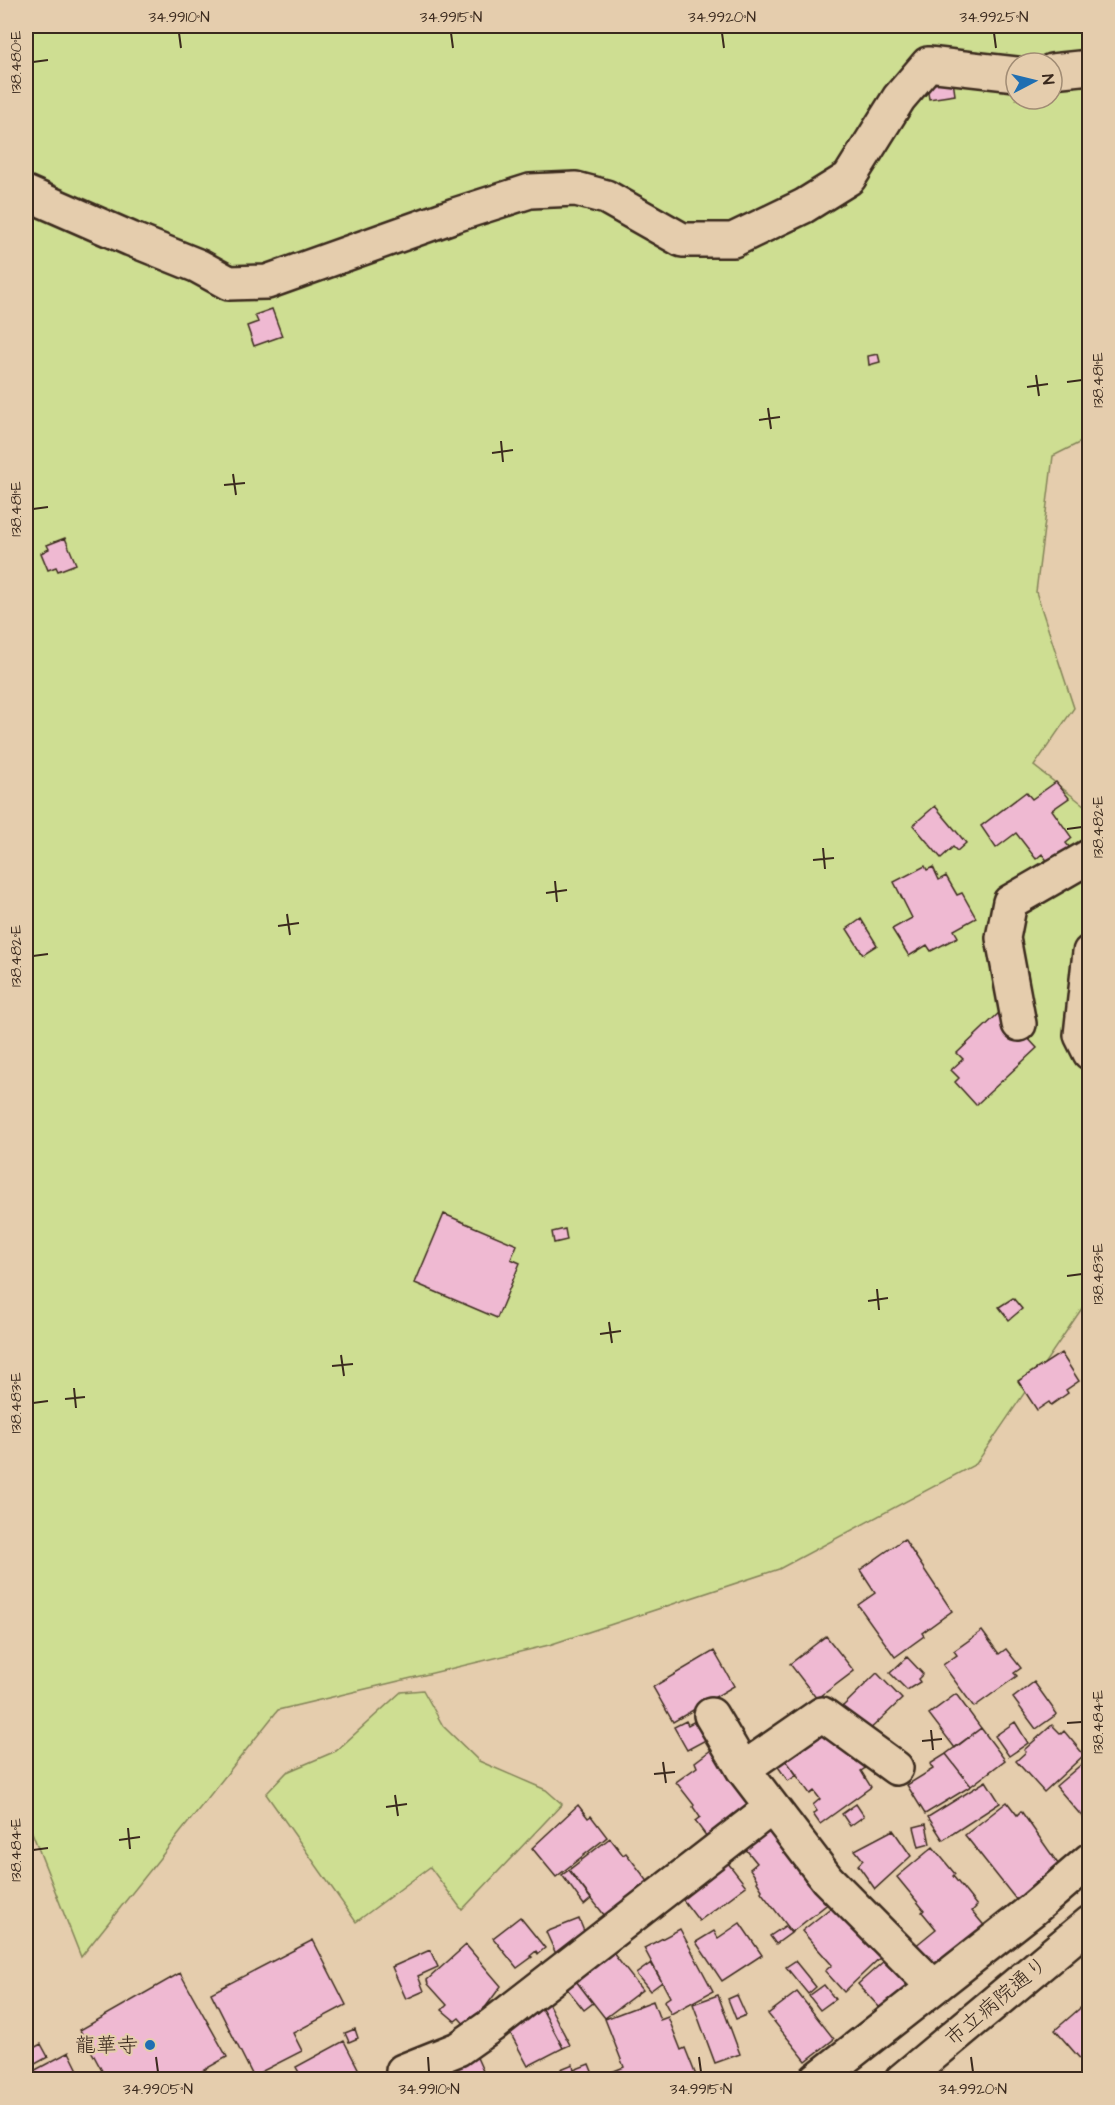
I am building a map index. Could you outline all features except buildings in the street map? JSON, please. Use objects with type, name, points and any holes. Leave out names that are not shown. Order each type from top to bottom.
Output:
[{"type":"street","points":[[26,193],[198,266],[229,284],[267,282],[455,215],[530,191],[576,189],[606,197],[682,240],[733,240],[804,206],[849,178],[899,98],[928,64],[1004,73]]},
{"type":"street","points":[[1064,70],[1089,67]]},
{"type":"street","points":[[1019,1024],[1003,938],[1010,902],[1089,856]]},
{"type":"street","points":[[1089,952],[1081,1035],[1089,1053]]},
{"type":"street","points":[[743,1769],[822,1714],[896,1768]]},
{"type":"street","points":[[711,1715],[743,1769],[827,1879],[934,1987]]},
{"type":"street","points":[[405,2079],[403,2071],[458,2049],[772,1807]]},
{"type":"street","points":[[816,2079],[1032,1910],[1089,1860]]},
{"type":"street","name":"市立病院通り","points":[[902,2079],[1089,1923]]},
{"type":"green space","points":[[26,26],[1089,26],[1089,438],[1053,456],[1036,592],[1074,708],[1034,766],[1089,809],[1089,1298],[976,1464],[779,1569],[549,1645],[278,1710],[81,1957],[26,1817]]},
{"type":"green space","points":[[423,1690],[443,1726],[479,1761],[546,1790],[562,1804],[462,1910],[430,1867],[356,1922],[266,1794],[287,1772],[336,1751],[401,1692]]},
{"type":"place","name":"龍華寺","points":[[150,2045]]}]
